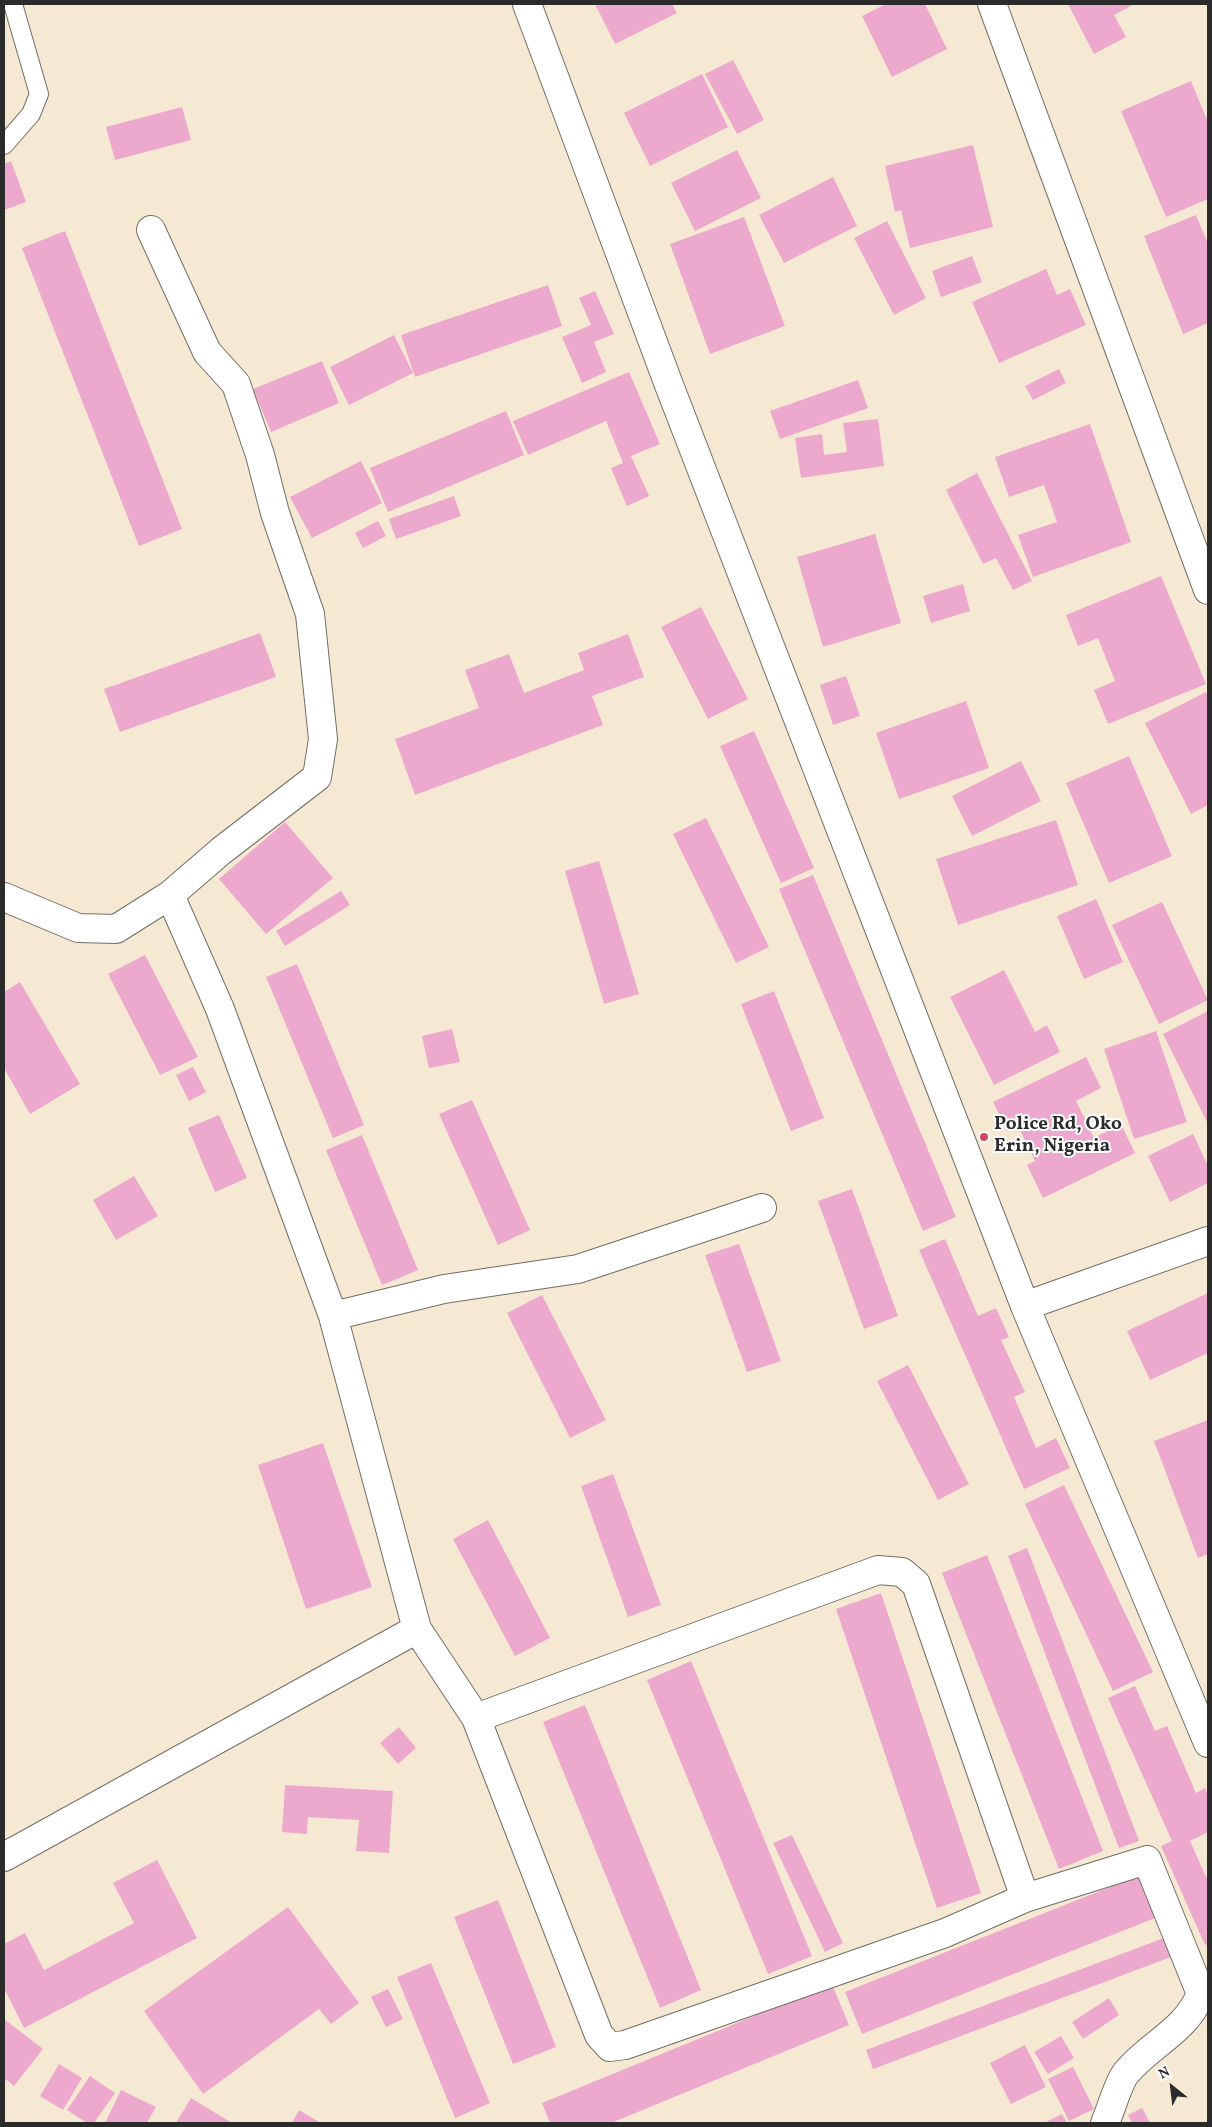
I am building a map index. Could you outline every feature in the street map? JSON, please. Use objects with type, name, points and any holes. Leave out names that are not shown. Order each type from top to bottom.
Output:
[{"type":"street","points":[[527,4],[669,385],[1025,1306],[1208,1743]]},
{"type":"street","points":[[992,4],[1208,590]]},
{"type":"street","points":[[4,897],[78,928],[116,930],[170,895],[221,851],[317,777],[323,739],[310,614],[275,512],[260,455],[236,384],[206,352],[151,230]]},
{"type":"street","points":[[170,895],[220,1009],[333,1316],[417,1629],[476,1718],[598,2035],[610,2048],[625,2045],[944,1933],[1025,1898],[1147,1860],[1201,1994],[1194,2010],[1182,2025],[1126,2074],[1105,2123]]},
{"type":"street","points":[[333,1316],[444,1289],[578,1269],[762,1208]]},
{"type":"street","points":[[1025,1306],[1208,1241]]},
{"type":"street","points":[[476,1718],[878,1570],[902,1572],[916,1584],[1025,1898]]},
{"type":"street","points":[[6,1849],[417,1629]]},
{"type":"lane","points":[[4,145],[31,114],[39,94],[13,4]]},
{"type":"building","points":[[595,4],[672,4],[677,13],[615,44]]},
{"type":"building","points":[[886,4],[925,4],[947,49],[892,77],[862,16]]},
{"type":"building","points":[[1068,4],[1130,4],[1131,6],[1114,15],[1126,37],[1094,54]]},
{"type":"building","points":[[733,60],[764,120],[737,134],[705,74]]},
{"type":"building","points":[[702,74],[728,127],[650,166],[624,113]]},
{"type":"building","points":[[1191,81],[1208,122],[1208,199],[1166,217],[1121,111]]},
{"type":"building","points":[[182,107],[191,140],[115,160],[106,127]]},
{"type":"building","points":[[973,145],[993,227],[910,248],[901,210],[895,212],[885,166]]},
{"type":"building","points":[[737,150],[761,198],[695,231],[671,183]]},
{"type":"building","points":[[11,161],[26,202],[4,210],[4,164]]},
{"type":"building","points":[[833,177],[857,226],[784,263],[759,215]]},
{"type":"building","points":[[1196,215],[1208,244],[1208,323],[1183,334],[1144,236]]},
{"type":"building","points":[[744,217],[785,326],[710,354],[670,244]]},
{"type":"building","points":[[887,221],[926,298],[894,315],[854,238]]},
{"type":"building","points":[[65,231],[182,529],[139,546],[22,248]]},
{"type":"building","points":[[972,256],[982,282],[941,297],[932,271]]},
{"type":"building","points":[[1046,269],[1057,295],[1070,289],[1086,325],[999,363],[972,302]]},
{"type":"building","points":[[548,285],[562,326],[415,377],[401,335]]},
{"type":"building","points":[[595,291],[614,334],[594,342],[606,372],[582,383],[562,337],[591,325],[579,298]]},
{"type":"building","points":[[394,335],[413,373],[349,405],[330,367]]},
{"type":"building","points":[[322,361],[339,403],[271,432],[253,389]]},
{"type":"building","points":[[1059,369],[1066,383],[1033,400],[1025,386]]},
{"type":"building","points":[[629,372],[660,444],[631,456],[649,496],[627,506],[611,468],[623,463],[606,421],[528,455],[513,421]]},
{"type":"building","points":[[858,380],[868,408],[780,439],[770,411]]},
{"type":"building","points":[[506,411],[524,455],[388,512],[370,468]]},
{"type":"building","points":[[878,419],[884,466],[801,478],[795,438],[822,434],[824,455],[847,452],[843,423]]},
{"type":"building","points":[[1090,424],[1131,542],[1033,577],[1018,535],[1057,522],[1044,485],[1009,497],[995,457]]},
{"type":"building","points":[[361,461],[382,503],[312,538],[290,497]]},
{"type":"building","points":[[977,473],[1032,581],[1013,590],[996,558],[983,564],[946,490]]},
{"type":"building","points":[[454,496],[461,516],[396,539],[389,519]]},
{"type":"building","points":[[378,521],[386,536],[363,548],[355,533]]},
{"type":"building","points":[[875,534],[901,623],[823,647],[797,557]]},
{"type":"building","points":[[1161,576],[1206,684],[1108,724],[1094,690],[1115,681],[1098,638],[1078,646],[1066,615]]},
{"type":"building","points":[[963,584],[970,611],[931,623],[923,596]]},
{"type":"building","points":[[701,607],[748,699],[708,719],[661,627]]},
{"type":"building","points":[[260,633],[276,677],[120,732],[104,689]]},
{"type":"building","points":[[628,634],[644,677],[592,696],[603,725],[415,795],[395,739],[479,708],[465,670],[509,654],[524,693],[584,670],[578,653]]},
{"type":"building","points":[[846,676],[860,716],[833,725],[820,685]]},
{"type":"building","points":[[1206,692],[1208,697],[1208,805],[1191,814],[1145,723]]},
{"type":"building","points":[[966,701],[989,768],[899,799],[876,733]]},
{"type":"building","points":[[754,731],[814,868],[781,883],[720,746]]},
{"type":"building","points":[[1129,756],[1172,856],[1109,883],[1066,783]]},
{"type":"building","points":[[1021,761],[1041,801],[972,836],[952,796]]},
{"type":"building","points":[[706,818],[769,947],[736,963],[673,834]]},
{"type":"building","points":[[1056,820],[1078,885],[958,925],[936,859]]},
{"type":"building","points":[[285,822],[333,878],[266,934],[219,879]]},
{"type":"building","points":[[599,861],[639,994],[604,1004],[565,871]]},
{"type":"building","points":[[813,875],[956,1217],[923,1231],[779,889]]},
{"type":"building","points":[[341,891],[350,905],[285,946],[276,931]]},
{"type":"building","points":[[1096,899],[1123,962],[1084,979],[1057,916]]},
{"type":"building","points":[[1162,902],[1208,1000],[1159,1024],[1112,925]]},
{"type":"building","points":[[145,955],[198,1057],[160,1075],[108,974]]},
{"type":"building","points":[[297,964],[364,1125],[333,1138],[266,977]]},
{"type":"building","points":[[1004,970],[1035,1032],[1047,1025],[1060,1052],[994,1085],[950,997]]},
{"type":"building","points":[[20,982],[80,1084],[30,1114],[4,1068],[4,992]]},
{"type":"building","points":[[774,991],[824,1118],[791,1131],[741,1004]]},
{"type":"building","points":[[1208,1011],[1208,1124],[1163,1034]]},
{"type":"building","points":[[452,1029],[460,1062],[429,1068],[422,1036]]},
{"type":"building","points":[[1156,1031],[1187,1122],[1134,1139],[1104,1049]]},
{"type":"building","points":[[1086,1057],[1101,1088],[1076,1101],[1094,1138],[1121,1124],[1135,1153],[1043,1198],[1027,1165],[1035,1161],[1018,1126],[1007,1131],[993,1102]]},
{"type":"building","points":[[193,1067],[206,1092],[189,1101],[176,1075]]},
{"type":"building","points":[[472,1100],[530,1230],[498,1245],[439,1114]]},
{"type":"building","points":[[219,1115],[247,1178],[215,1192],[188,1128]]},
{"type":"building","points":[[1193,1134],[1208,1166],[1208,1183],[1170,1202],[1148,1156]]},
{"type":"building","points":[[362,1135],[418,1270],[382,1285],[326,1150]]},
{"type":"building","points":[[134,1176],[158,1216],[116,1240],[93,1200]]},
{"type":"building","points":[[852,1189],[898,1316],[864,1329],[818,1201]]},
{"type":"building","points":[[945,1239],[978,1316],[996,1308],[1009,1337],[1001,1340],[1025,1392],[1014,1397],[1036,1448],[1056,1438],[1070,1468],[1024,1489],[919,1250]]},
{"type":"building","points":[[739,1244],[781,1361],[747,1372],[705,1255]]},
{"type":"building","points":[[1208,1293],[1208,1353],[1150,1380],[1127,1331]]},
{"type":"building","points":[[542,1295],[606,1420],[570,1438],[507,1313]]},
{"type":"building","points":[[908,1365],[969,1484],[938,1500],[877,1381]]},
{"type":"building","points":[[1208,1420],[1208,1554],[1198,1558],[1154,1441]]},
{"type":"building","points":[[323,1443],[372,1587],[306,1609],[258,1465]]},
{"type":"building","points":[[613,1474],[661,1605],[628,1617],[581,1486]]},
{"type":"building","points":[[1064,1485],[1153,1672],[1113,1691],[1025,1504]]},
{"type":"building","points":[[488,1520],[550,1638],[515,1656],[453,1539]]},
{"type":"building","points":[[1027,1548],[1139,1841],[1119,1848],[1008,1556]]},
{"type":"building","points":[[987,1555],[1103,1851],[1059,1869],[942,1573]]},
{"type":"building","points":[[881,1593],[981,1893],[937,1908],[836,1609]]},
{"type":"building","points":[[691,1661],[812,1956],[768,1974],[647,1680]]},
{"type":"building","points":[[1135,1686],[1155,1731],[1167,1726],[1196,1793],[1205,1788],[1208,1796],[1208,1832],[1190,1841],[1208,1881],[1208,1944],[1205,1945],[1161,1846],[1172,1841],[1108,1698]]},
{"type":"building","points":[[585,1705],[701,1990],[660,2008],[543,1722]]},
{"type":"building","points":[[399,1727],[416,1748],[398,1764],[380,1743]]},
{"type":"building","points":[[285,1785],[393,1791],[389,1853],[356,1851],[359,1820],[308,1817],[307,1834],[282,1832]]},
{"type":"building","points":[[792,1835],[843,1943],[825,1952],[773,1843]]},
{"type":"building","points":[[157,1860],[197,1938],[24,2028],[4,1988],[4,1944],[25,1933],[44,1970],[134,1923],[113,1883]]},
{"type":"building","points":[[1143,1874],[1160,1916],[862,2034],[845,1992]]},
{"type":"building","points":[[498,1900],[556,2047],[513,2064],[454,1917]]},
{"type":"building","points":[[288,1907],[359,2003],[331,2024],[319,2009],[203,2094],[144,2011]]},
{"type":"building","points":[[1164,1938],[1171,1957],[873,2069],[866,2050]]},
{"type":"building","points":[[431,1963],[490,2103],[455,2118],[397,1977]]},
{"type":"building","points":[[832,1984],[849,2025],[611,2123],[550,2123],[542,2103]]},
{"type":"building","points":[[388,1989],[403,2019],[386,2027],[371,1997]]},
{"type":"building","points":[[1109,1998],[1119,2015],[1083,2039],[1072,2022]]},
{"type":"building","points":[[4,2019],[43,2049],[14,2086],[4,2078]]},
{"type":"building","points":[[1061,2036],[1074,2058],[1048,2074],[1034,2052]]},
{"type":"building","points":[[1025,2045],[1046,2087],[1011,2104],[990,2063]]},
{"type":"building","points":[[59,2064],[82,2078],[63,2110],[40,2096]]},
{"type":"building","points":[[1073,2067],[1094,2109],[1069,2121],[1048,2079]]},
{"type":"building","points":[[90,2076],[115,2093],[94,2123],[87,2123],[67,2110]]},
{"type":"building","points":[[121,2090],[156,2107],[147,2123],[105,2123]]},
{"type":"building","points":[[191,2098],[232,2123],[176,2123]]},
{"type":"building","points":[[1142,2108],[1150,2123],[1132,2123],[1128,2115]]},
{"type":"building","points":[[299,2110],[321,2123],[292,2123]]},
{"type":"building","points":[[1062,2114],[1067,2123],[1044,2123]]},
{"type":"place","name":"Police Rd, Oko Erin, Nigeria","points":[[984,1137]]}]
